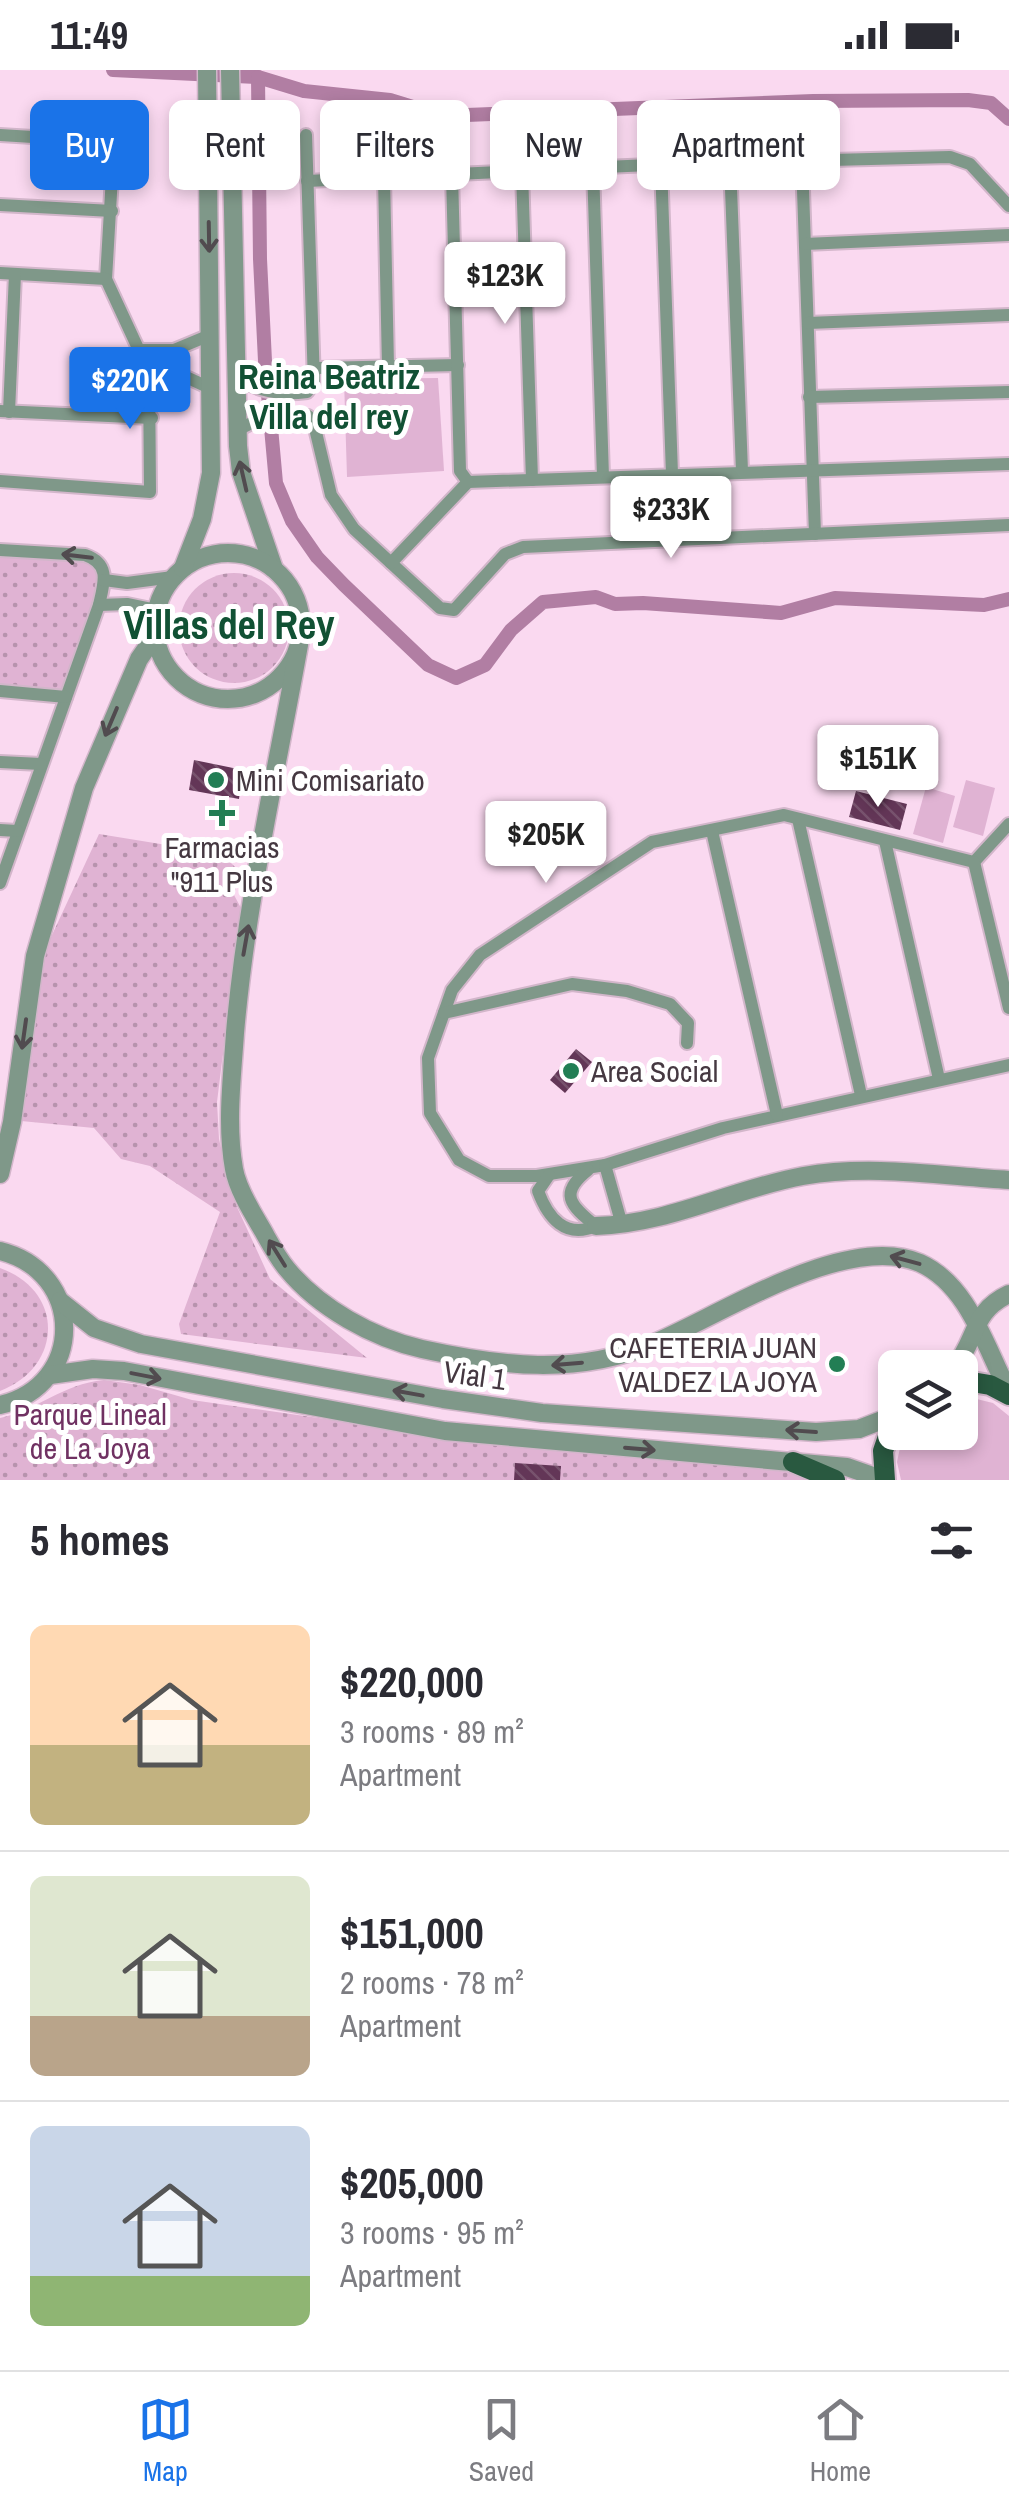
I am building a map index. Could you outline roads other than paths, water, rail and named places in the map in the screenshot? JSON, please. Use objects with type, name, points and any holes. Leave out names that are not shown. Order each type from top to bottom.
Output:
[{"type":"main road","points":[[978,1383],[1009,1393]]},
{"type":"main road","points":[[883,1450],[885,1480]]},
{"type":"main road","points":[[794,1462],[835,1480]]},
{"type":"street","points":[[207,70],[211,473],[202,519],[156,610],[155,636],[162,660],[178,679],[198,693],[223,699],[248,696],[271,686],[288,668],[299,645]]},
{"type":"street","points":[[230,70],[237,432],[241,472],[274,569]]},
{"type":"street","points":[[0,135],[114,142],[106,278],[150,372],[152,418],[150,492],[0,481]]},
{"type":"street","points":[[234,377],[256,390],[292,394],[312,390],[316,368],[306,135]]},
{"type":"street","points":[[840,161],[962,159],[1009,206]]},
{"type":"street","points":[[307,181],[320,180]]},
{"type":"street","points":[[384,190],[388,366]]},
{"type":"street","points":[[452,190],[460,472],[468,482]]},
{"type":"street","points":[[523,190],[532,480]]},
{"type":"street","points":[[595,190],[603,477]]},
{"type":"street","points":[[661,190],[672,474]]},
{"type":"street","points":[[731,190],[742,470]]},
{"type":"street","points":[[803,190],[815,534]]},
{"type":"street","points":[[0,205],[112,211]]},
{"type":"street","points":[[804,244],[1009,235]]},
{"type":"street","points":[[0,273],[106,278]]},
{"type":"street","points":[[16,274],[6,343],[5,412],[152,418]]},
{"type":"street","points":[[808,323],[1009,315]]},
{"type":"street","points":[[141,350],[174,350],[210,335]]},
{"type":"street","points":[[316,368],[458,365]]},
{"type":"street","points":[[150,372],[173,371],[212,389]]},
{"type":"street","points":[[810,397],[1009,392]]},
{"type":"street","points":[[237,432],[267,418],[308,416],[313,420],[332,495],[354,529],[448,611],[454,610],[506,554],[523,547],[1009,525]]},
{"type":"street","points":[[391,562],[468,482],[1009,464]]},
{"type":"street","points":[[0,550],[85,555],[103,566],[104,580],[99,605],[0,883]]},
{"type":"street","points":[[104,580],[127,583],[178,572],[204,556],[229,553],[253,557],[274,569],[298,603],[302,624],[299,645],[240,974],[229,1112],[234,1174],[286,1268],[318,1300],[358,1325],[407,1346],[481,1362],[535,1367],[574,1364],[649,1345],[817,1267],[856,1258],[889,1256],[921,1264],[948,1282],[976,1322],[1009,1393]]},
{"type":"street","points":[[99,605],[127,604],[156,610]]},
{"type":"street","points":[[0,1174],[35,956],[84,788],[139,658],[155,636]]},
{"type":"street","points":[[0,691],[66,697]]},
{"type":"street","points":[[0,762],[41,764]]},
{"type":"street","points":[[974,862],[784,816],[652,842],[480,955],[452,990],[428,1058],[430,1114],[460,1160],[489,1176],[549,1174],[605,1166],[723,1128],[1009,1065]]},
{"type":"street","points":[[798,819],[860,1096]]},
{"type":"street","points":[[974,862],[1009,824]]},
{"type":"street","points":[[0,830],[17,831]]},
{"type":"street","points":[[712,832],[777,1115]]},
{"type":"street","points":[[886,841],[939,1079]]},
{"type":"street","points":[[974,862],[1009,1008]]},
{"type":"street","points":[[444,1012],[572,984],[590,986],[627,991],[670,1004],[688,1023],[687,1043]]},
{"type":"street","points":[[605,1166],[622,1225]]},
{"type":"street","points":[[590,1168],[570,1184],[569,1191],[579,1212],[596,1226]]},
{"type":"street","points":[[549,1174],[538,1191],[555,1222],[568,1230],[622,1225],[690,1211],[802,1176],[856,1170],[1009,1180]]},
{"type":"street","name":"Vial 1","points":[[0,1250],[38,1269],[60,1302],[94,1328],[141,1344],[463,1402],[542,1412],[832,1433],[878,1423]]},
{"type":"street","points":[[965,1350],[976,1322],[989,1304],[1009,1294]]},
{"type":"street","points":[[0,1406],[29,1394],[50,1374],[64,1339],[60,1302]]},
{"type":"street","name":"Vial 1","points":[[50,1374],[93,1369],[124,1371],[445,1430],[846,1467],[885,1480]]},
{"type":"waterway","points":[[113,70],[258,77],[304,91],[390,100],[442,116],[813,101],[968,100],[991,103],[1009,119]]},
{"type":"waterway","points":[[258,77],[260,259],[276,483],[292,521],[317,557],[428,665],[456,678],[485,665],[511,630],[543,602],[596,597],[615,604],[781,613],[835,598],[984,605],[1009,599]]},
{"type":"place","name":"Mini Comisariato","points":[[216,780]]},
{"type":"place","name":"Farmacias \"911 Plus","points":[[222,813]]},
{"type":"place","name":"Area Social","points":[[571,1071]]},
{"type":"place","name":"CAFETERIA JUAN VALDEZ LA JOYA","points":[[837,1364]]},
{"type":"district","name":"Reina Beatriz Villa del rey","points":[[329,396]]},
{"type":"district","name":"Villas del Rey","points":[[229,624]]},
{"type":"park label","name":"Parque Lineal de La Joya","points":[[90,1431]]}]
